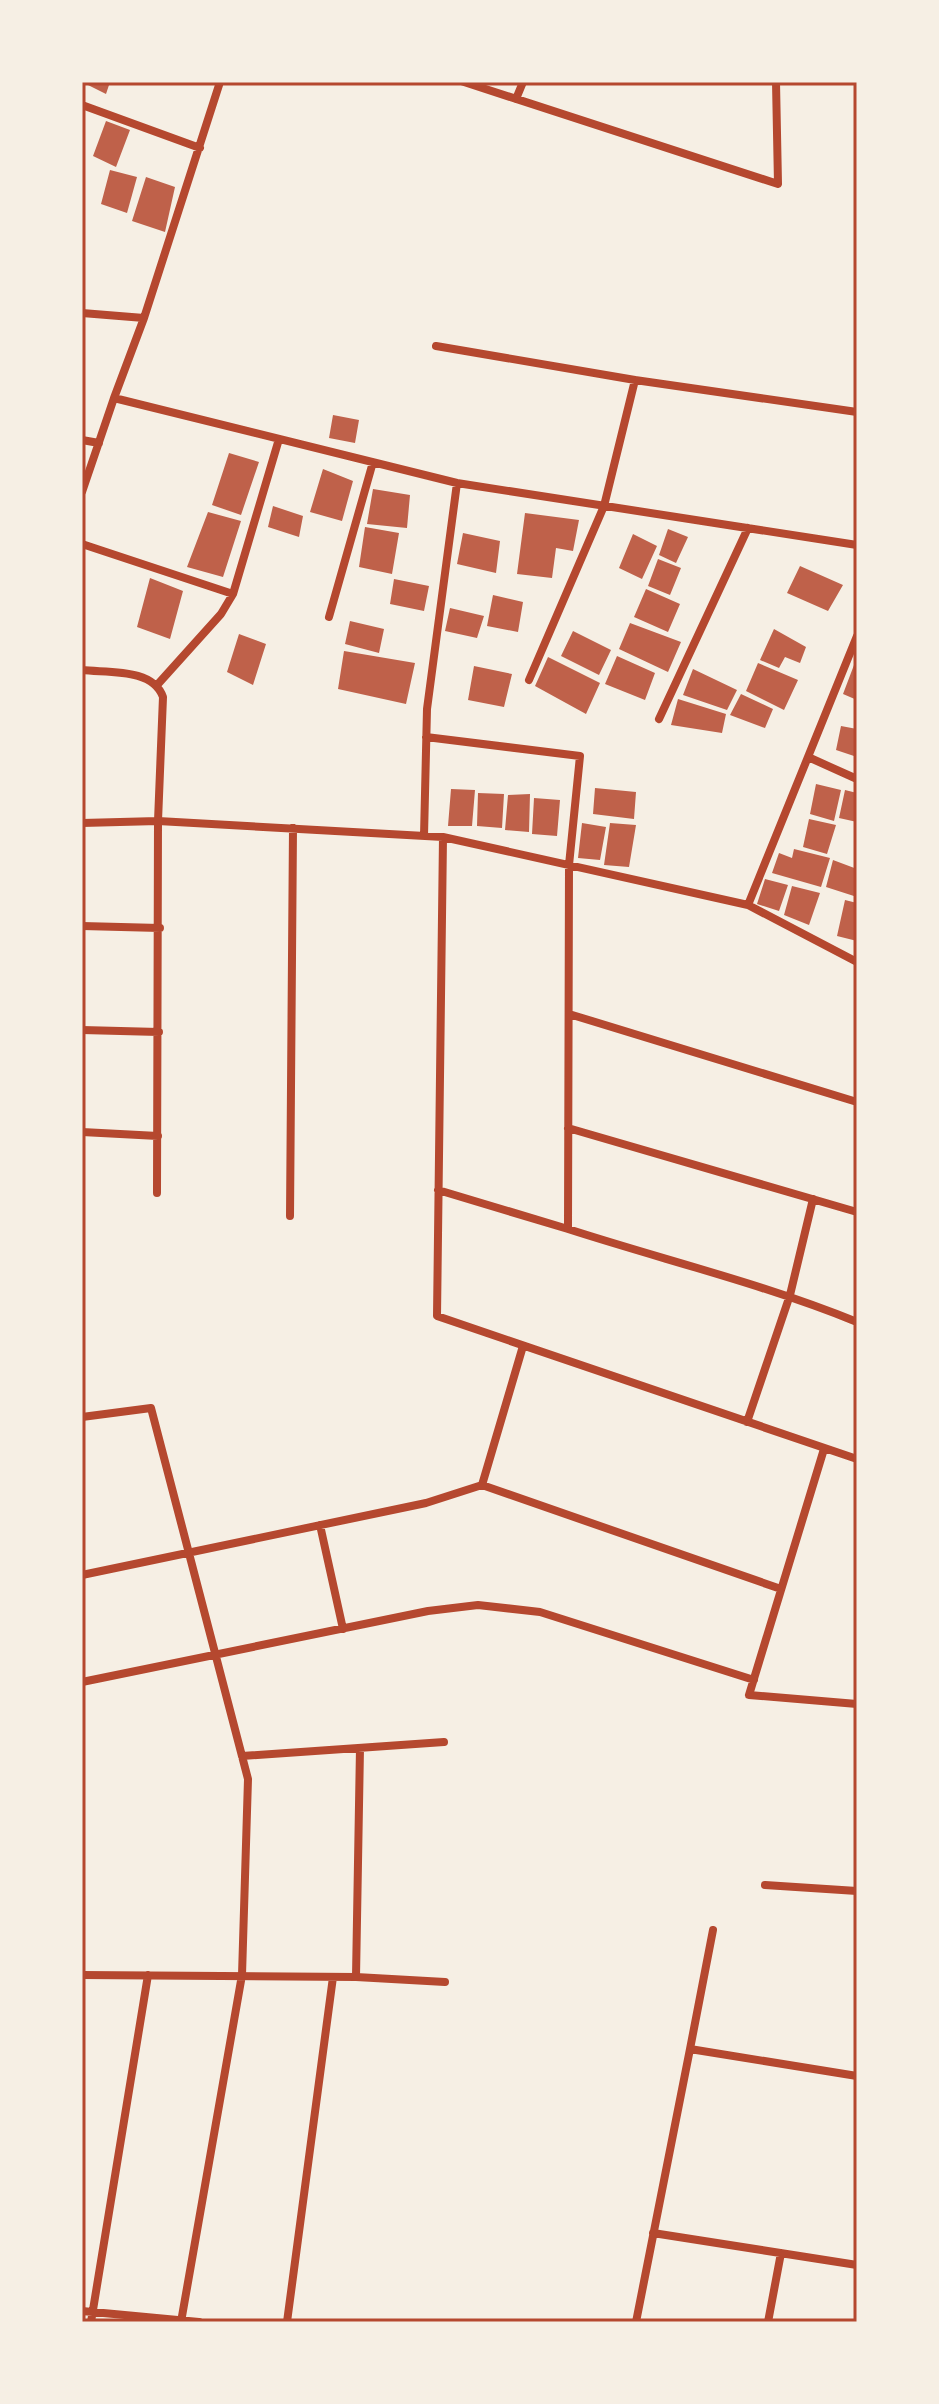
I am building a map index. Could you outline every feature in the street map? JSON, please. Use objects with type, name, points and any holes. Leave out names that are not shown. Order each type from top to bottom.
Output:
[{"type":"street","points":[[82,492],[144,318],[220,82]]},
{"type":"street","points":[[464,82],[778,184],[776,82]]},
{"type":"street","points":[[516,99],[523,82]]},
{"type":"street","points":[[82,105],[200,148]]},
{"type":"street","points":[[82,313],[144,318]]},
{"type":"street","points":[[436,346],[635,380],[857,412]]},
{"type":"street","points":[[529,680],[604,506],[635,380]]},
{"type":"street","points":[[114,398],[457,483],[857,545]]},
{"type":"street","points":[[158,684],[221,614],[233,594],[279,439]]},
{"type":"street","points":[[82,440],[99,443]]},
{"type":"street","points":[[329,617],[373,462]]},
{"type":"street","points":[[424,836],[426,737],[457,483]]},
{"type":"street","points":[[659,719],[748,528]]},
{"type":"street","points":[[82,544],[233,594]]},
{"type":"street","points":[[748,905],[857,636]]},
{"type":"street","points":[[82,670],[148,678],[158,684],[163,697],[158,821],[157,1193]]},
{"type":"street","points":[[426,737],[580,756],[569,865],[568,1229]]},
{"type":"street","points":[[808,757],[857,779]]},
{"type":"street","points":[[82,823],[158,821],[443,837],[748,905],[857,962]]},
{"type":"street","points":[[290,1216],[293,828]]},
{"type":"street","points":[[443,837],[437,1316],[857,1459]]},
{"type":"street","points":[[82,926],[160,928]]},
{"type":"street","points":[[569,1014],[857,1102]]},
{"type":"street","points":[[82,1030],[159,1032]]},
{"type":"street","points":[[568,1128],[857,1212]]},
{"type":"street","points":[[82,1132],[158,1136]]},
{"type":"street","points":[[438,1190],[727,1279],[790,1295],[857,1322]]},
{"type":"street","points":[[747,1422],[790,1295],[813,1199]]},
{"type":"street","points":[[482,1485],[523,1346]]},
{"type":"street","points":[[82,1417],[151,1408],[192,1552],[248,1779],[242,1975],[182,2321]]},
{"type":"street","points":[[824,1449],[749,1695],[857,1704]]},
{"type":"street","points":[[82,1575],[426,1503],[482,1485],[781,1589]]},
{"type":"street","points":[[320,1525],[343,1629]]},
{"type":"street","points":[[82,1682],[455,1607],[519,1608],[754,1680]]},
{"type":"street","points":[[242,1756],[444,1742]]},
{"type":"street","points":[[356,1977],[360,1748]]},
{"type":"street","points":[[765,1885],[857,1891]]},
{"type":"street","points":[[636,2322],[713,1930]]},
{"type":"street","points":[[82,1975],[356,1977],[445,1982]]},
{"type":"street","points":[[148,1975],[88,2315],[199,2322]]},
{"type":"street","points":[[287,2322],[333,1977]]},
{"type":"street","points":[[690,2049],[857,2076]]},
{"type":"street","points":[[653,2233],[857,2265]]},
{"type":"street","points":[[768,2322],[781,2253]]},
{"type":"building","points":[[82,82],[110,82],[106,94]]},
{"type":"building","points":[[106,121],[130,130],[116,167],[93,156]]},
{"type":"building","points":[[110,170],[137,177],[127,213],[101,204]]},
{"type":"building","points":[[146,177],[175,187],[165,232],[132,221]]},
{"type":"building","points":[[333,415],[359,420],[355,443],[329,438]]},
{"type":"building","points":[[229,453],[259,462],[241,515],[212,505]]},
{"type":"building","points":[[323,469],[353,481],[342,521],[310,512]]},
{"type":"building","points":[[373,489],[410,495],[407,528],[367,524]]},
{"type":"building","points":[[273,506],[303,516],[299,537],[268,527]]},
{"type":"building","points":[[208,512],[241,521],[223,577],[187,567]]},
{"type":"building","points":[[525,513],[579,520],[573,551],[556,548],[552,578],[517,574]]},
{"type":"building","points":[[365,527],[399,533],[392,574],[359,567]]},
{"type":"building","points":[[668,529],[688,537],[676,563],[659,555]]},
{"type":"building","points":[[463,533],[500,541],[496,573],[457,564]]},
{"type":"building","points":[[633,534],[657,546],[642,579],[619,568]]},
{"type":"building","points":[[658,559],[681,568],[670,595],[648,586]]},
{"type":"building","points":[[800,566],[843,585],[828,611],[787,593]]},
{"type":"building","points":[[150,578],[183,591],[170,639],[137,627]]},
{"type":"building","points":[[394,579],[429,586],[424,611],[390,604]]},
{"type":"building","points":[[646,589],[680,604],[668,632],[634,617]]},
{"type":"building","points":[[493,595],[523,602],[518,632],[487,626]]},
{"type":"building","points":[[450,608],[484,616],[477,638],[445,631]]},
{"type":"building","points":[[350,621],[384,629],[379,653],[345,644]]},
{"type":"building","points":[[630,623],[681,642],[668,672],[619,649]]},
{"type":"building","points":[[774,629],[806,647],[800,663],[785,657],[779,668],[760,660]]},
{"type":"building","points":[[573,631],[611,650],[599,675],[561,656]]},
{"type":"building","points":[[239,634],[266,644],[253,685],[227,672]]},
{"type":"building","points":[[344,651],[415,663],[406,704],[338,689]]},
{"type":"building","points":[[617,656],[655,673],[645,700],[605,684]]},
{"type":"building","points":[[548,657],[600,683],[586,714],[535,686]]},
{"type":"building","points":[[758,663],[798,680],[784,710],[746,691]]},
{"type":"building","points":[[854,665],[857,666],[857,700],[843,694]]},
{"type":"building","points":[[474,666],[512,674],[504,707],[468,700]]},
{"type":"building","points":[[693,669],[737,690],[727,710],[683,695]]},
{"type":"building","points":[[741,694],[773,709],[765,728],[730,715]]},
{"type":"building","points":[[678,699],[726,714],[722,733],[671,725]]},
{"type":"building","points":[[841,726],[857,729],[857,757],[836,750]]},
{"type":"building","points":[[816,784],[841,790],[834,821],[810,814]]},
{"type":"building","points":[[595,788],[636,792],[634,819],[593,814]]},
{"type":"building","points":[[451,789],[475,790],[472,826],[448,826]]},
{"type":"building","points":[[845,790],[857,793],[857,822],[839,818]]},
{"type":"building","points":[[478,793],[504,794],[502,828],[477,826]]},
{"type":"building","points":[[530,794],[529,832],[505,830],[508,795]]},
{"type":"building","points":[[534,798],[560,800],[557,836],[532,834]]},
{"type":"building","points":[[809,819],[836,825],[827,854],[803,847]]},
{"type":"building","points":[[582,823],[606,827],[600,860],[578,858]]},
{"type":"building","points":[[610,823],[636,825],[629,867],[604,865]]},
{"type":"building","points":[[794,849],[830,858],[821,887],[772,873],[779,853],[792,858]]},
{"type":"building","points":[[833,860],[857,869],[857,897],[826,887]]},
{"type":"building","points":[[765,879],[788,885],[779,911],[757,904]]},
{"type":"building","points":[[792,886],[820,893],[809,925],[784,915]]},
{"type":"building","points":[[845,900],[857,903],[857,941],[837,936]]}]
